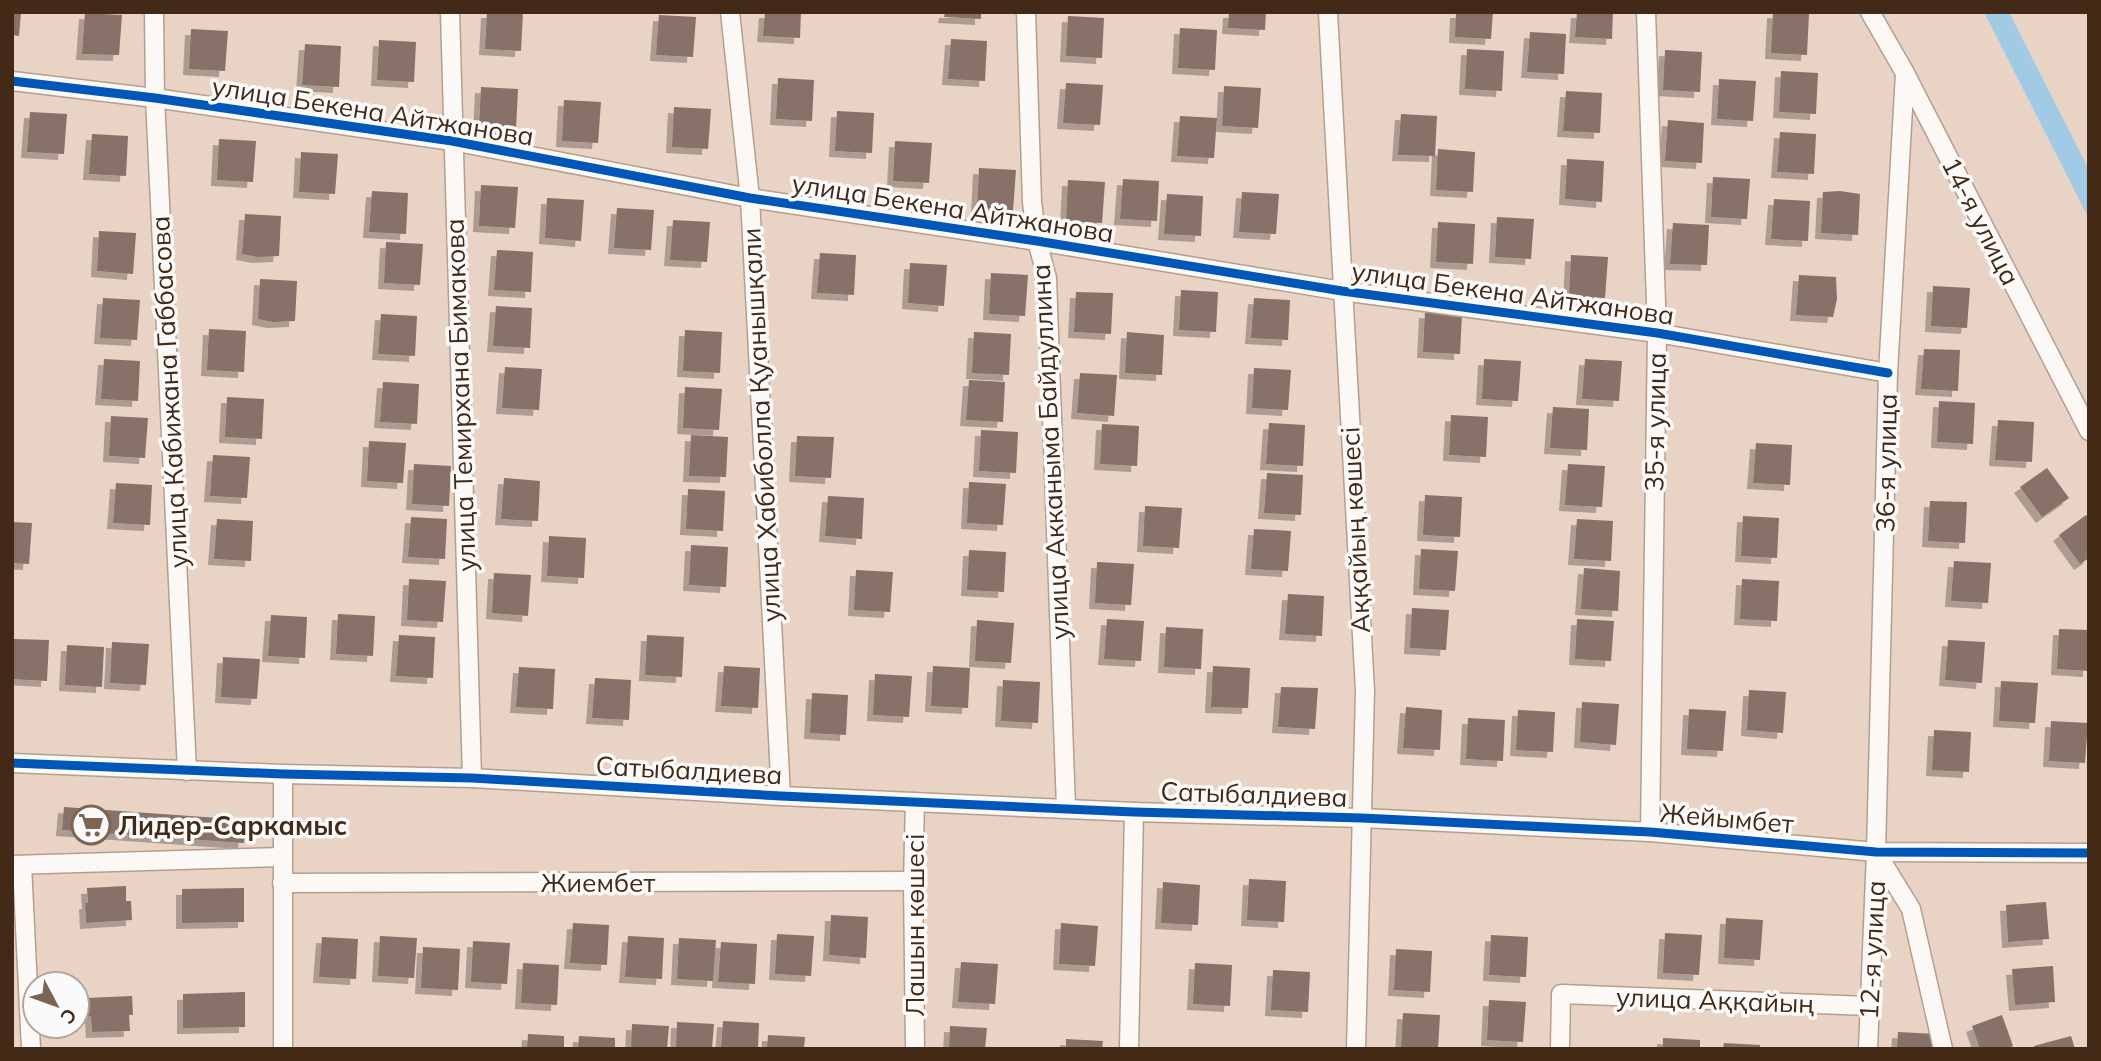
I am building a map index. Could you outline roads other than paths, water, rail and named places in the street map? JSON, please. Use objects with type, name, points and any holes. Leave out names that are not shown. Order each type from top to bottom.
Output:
[{"type":"street","name":"улица Кабижана Габбасова","points":[[153,12],[187,771]]},
{"type":"street","name":"улица Темирхана Бимакова","points":[[450,12],[472,778]]},
{"type":"street","name":"улица Хабиболла Қуанышқали","points":[[730,12],[750,198],[781,796]]},
{"type":"street","name":"улица Акканыма Байдуллина","points":[[1026,12],[1032,202],[1037,241],[1047,278],[1066,808]]},
{"type":"street","name":"Аққайың көшесі","points":[[1328,12],[1365,691],[1356,1049]]},
{"type":"street","name":"35-я улица","points":[[1646,12],[1657,333],[1650,832]]},
{"type":"street","name":"14-я улица","points":[[1870,12],[1905,73],[2089,430]]},
{"type":"street","name":"36-я улица","points":[[1876,852],[1888,373],[1905,73]]},
{"type":"street","name":"улица Бекена Айтжанова","points":[[12,82],[155,98],[452,141],[750,198],[1342,290],[1657,333],[1888,373]]},
{"type":"street","name":"Сатыбалдиева","points":[[12,763],[187,771],[472,778],[781,796],[1133,812],[1362,818]]},
{"type":"street","points":[[283,774],[283,1049]]},
{"type":"street","name":"Лашын көшесі","points":[[915,802],[915,1049]]},
{"type":"street","points":[[1129,1049],[1133,812]]},
{"type":"street","name":"Жейымбет","points":[[1362,818],[1650,832],[1876,852],[2089,853]]},
{"type":"street","name":"12-я улица","points":[[1868,1049],[1876,852]]},
{"type":"street","points":[[1876,852],[1911,909],[1943,1049]]},
{"type":"street","points":[[31,1049],[17,865],[282,857]]},
{"type":"street","name":"Жиембет","points":[[282,883],[913,881]]},
{"type":"street","name":"улица Аққайың","points":[[1560,1049],[1562,994],[1868,1006]]},
{"type":"water","points":[[1984,12],[2009,12],[2089,170],[2089,219]]},
{"type":"place","name":"Лидер-Саркамыс","points":[[91,825]]}]
